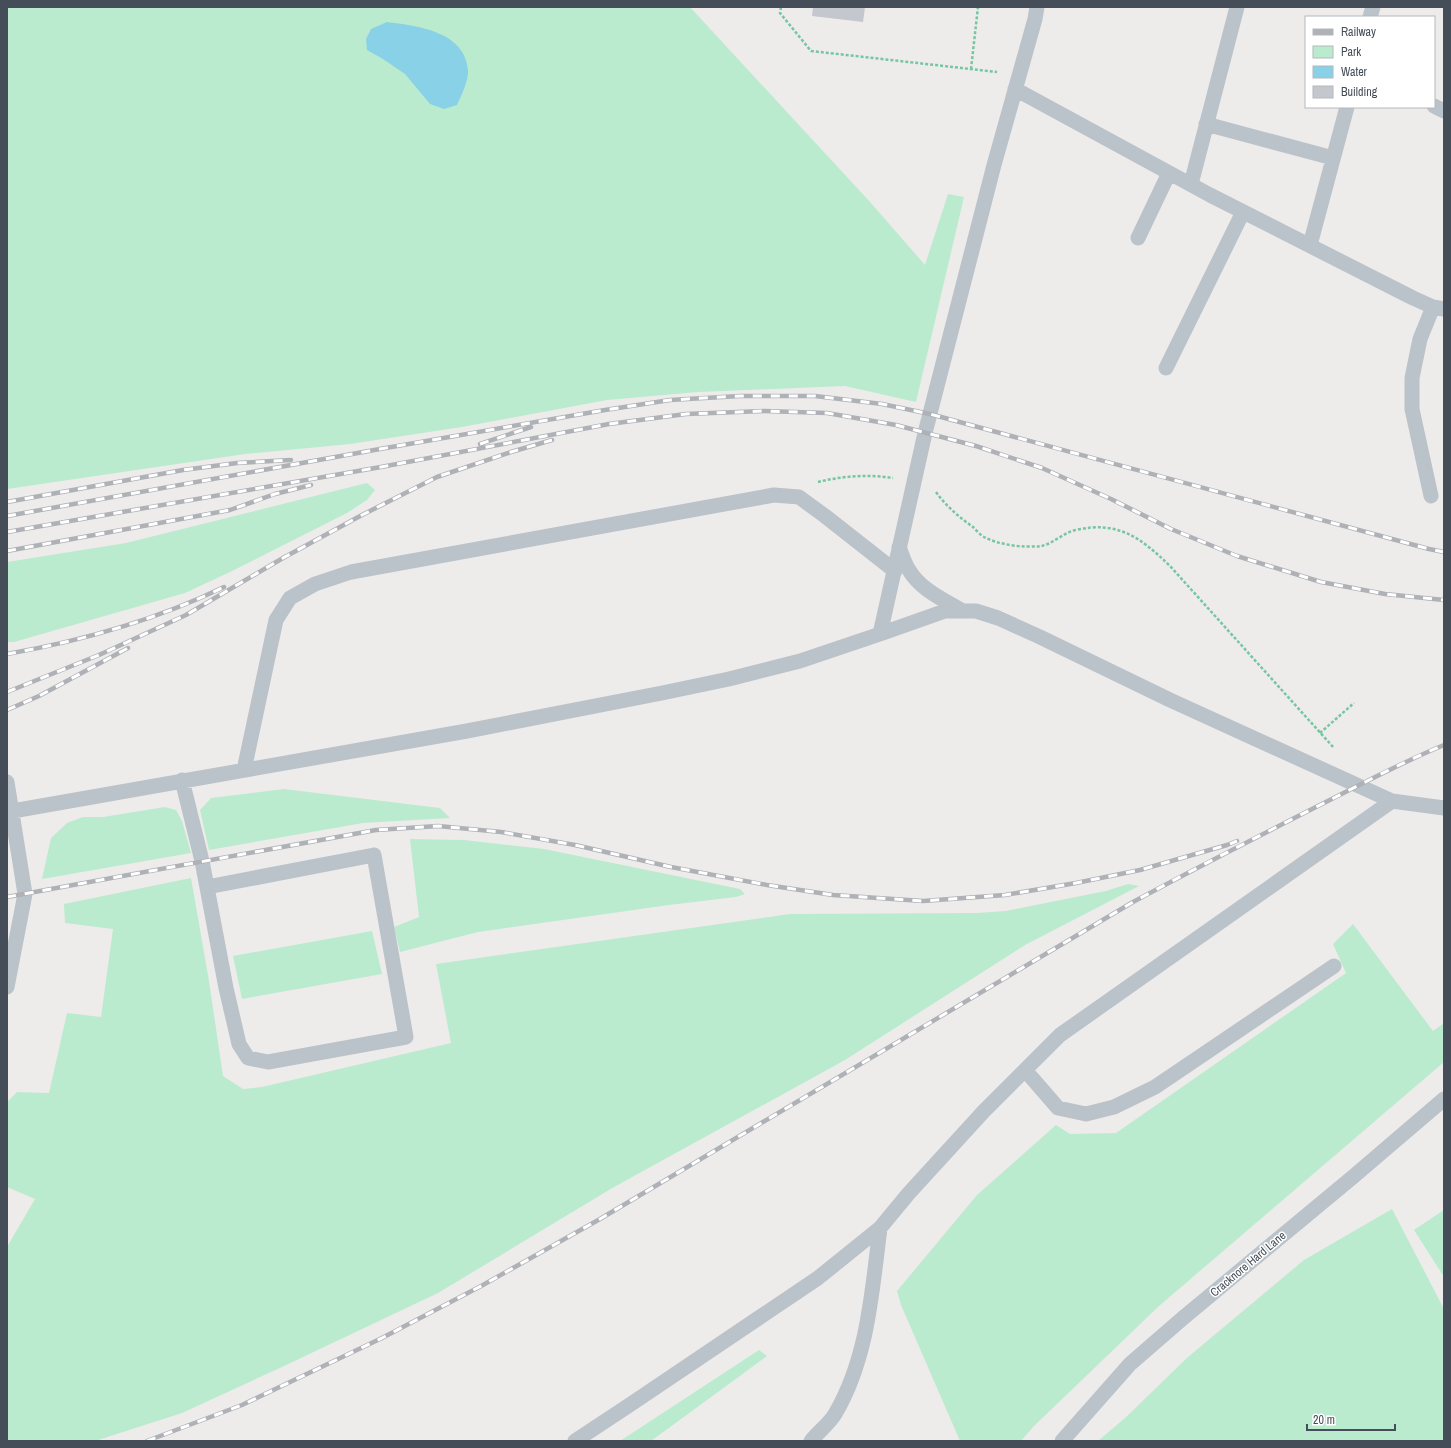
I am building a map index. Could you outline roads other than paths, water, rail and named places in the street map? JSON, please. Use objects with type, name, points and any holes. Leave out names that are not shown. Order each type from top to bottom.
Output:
[{"type":"lane","points":[[880,634],[895,571],[913,482],[994,165],[1035,19],[1036,7]]},
{"type":"lane","points":[[1191,184],[1237,7]]},
{"type":"lane","points":[[1015,89],[1244,212],[1439,308],[1420,340],[1412,378],[1412,409],[1431,496]]},
{"type":"lane","points":[[1435,106],[1444,111]]},
{"type":"lane","points":[[1310,245],[1346,108]]},
{"type":"lane","points":[[1206,124],[1333,158]]},
{"type":"lane","points":[[1138,238],[1169,173]]},
{"type":"lane","points":[[1166,368],[1244,212]]},
{"type":"lane","points":[[244,770],[276,620],[290,598],[315,584],[352,572],[774,494],[799,497],[895,571]]},
{"type":"lane","points":[[899,547],[909,571],[919,583],[933,594],[962,610]]},
{"type":"lane","points":[[10,811],[467,731],[706,684],[800,661],[945,611],[962,610],[976,611],[998,618],[1170,700],[1392,801],[1444,808]]},
{"type":"lane","points":[[182,780],[207,887],[226,988],[239,1044],[248,1058],[268,1062],[406,1037],[374,855],[207,887]]},
{"type":"lane","points":[[7,782],[10,811],[25,894],[7,987]]},
{"type":"lane","points":[[575,1441],[818,1278],[880,1228],[909,1193],[984,1111],[1060,1035],[1392,801]]},
{"type":"lane","points":[[1025,1070],[1058,1108],[1086,1114],[1114,1108],[1155,1087],[1334,966]]},
{"type":"lane","name":"Cracknore Hard Lane","points":[[1062,1441],[1136,1359],[1354,1176],[1444,1098]]},
{"type":"lane","points":[[811,1441],[834,1415],[856,1369],[869,1313],[880,1228]]},
{"type":"water","points":[[387,22],[412,26],[438,33],[449,39],[458,47],[465,57],[468,74],[457,105],[444,109],[430,104],[405,74],[367,50],[366,39],[371,29]]},
{"type":"railway","points":[[7,516],[380,449],[670,400],[740,396],[815,396],[882,404],[930,414],[1444,552]]},
{"type":"railway","points":[[7,532],[381,467],[609,424],[686,414],[764,411],[827,413],[896,425],[976,446],[1042,468],[1111,499],[1171,529],[1237,556],[1321,582],[1385,594],[1444,600]]},
{"type":"railway","points":[[480,444],[531,427]]},
{"type":"railway","points":[[7,692],[99,655],[186,615],[283,558],[362,515],[437,477],[552,440]]},
{"type":"railway","points":[[7,502],[183,470],[237,463],[291,460]]},
{"type":"railway","points":[[7,551],[230,510],[275,494],[311,485]]},
{"type":"railway","points":[[7,654],[63,643],[118,628],[172,610],[224,587]]},
{"type":"railway","points":[[7,710],[39,696],[128,648]]},
{"type":"railway","points":[[147,1441],[242,1405],[382,1338],[483,1285],[600,1219],[1133,902],[1379,775],[1444,745]]},
{"type":"railway","points":[[7,897],[376,830],[438,826],[501,832],[575,845],[671,867],[767,885],[833,895],[923,901],[1005,895],[1076,883],[1140,870],[1237,841]]}]
